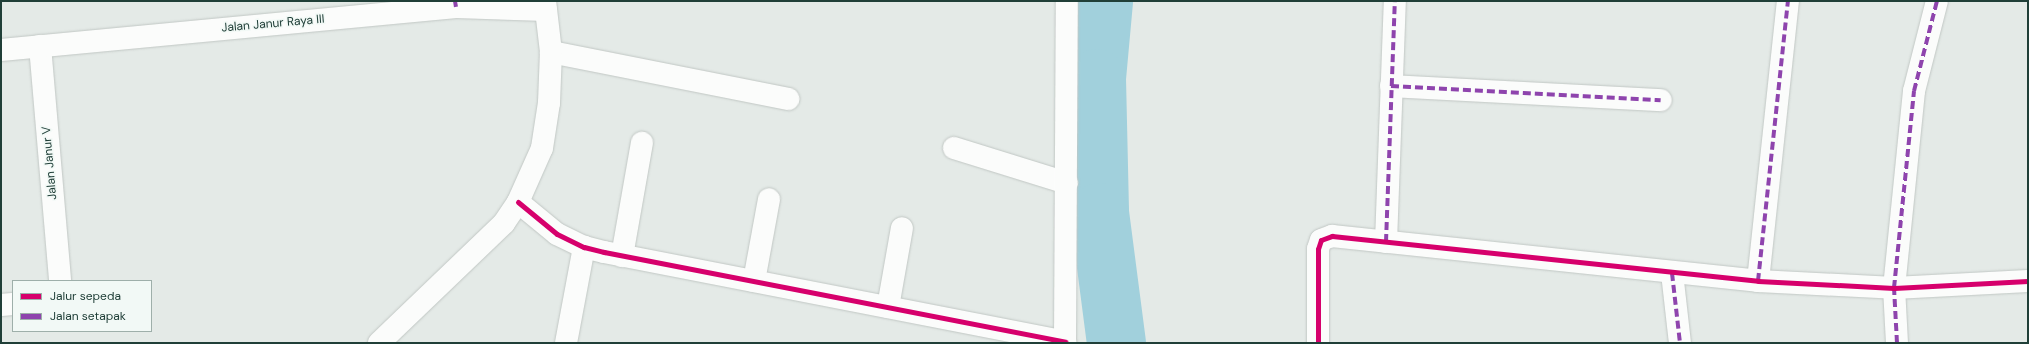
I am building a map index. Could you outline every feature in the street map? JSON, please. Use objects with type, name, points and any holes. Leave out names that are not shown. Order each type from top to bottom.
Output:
[{"type":"street","points":[[518,202],[557,234],[584,247],[622,256],[1065,342],[1067,1]]},
{"type":"street","points":[[1386,242],[1395,1]]},
{"type":"street","points":[[1758,281],[1788,1]]},
{"type":"street","points":[[1897,343],[1894,288],[1914,91],[1937,1]]},
{"type":"street","name":"Jalan Janur Raya III","points":[[1,50],[456,4],[545,6]]},
{"type":"street","points":[[379,343],[504,223],[518,202],[542,148],[549,103],[551,52],[545,6]]},
{"type":"street","name":"Jalan Janur V","points":[[40,46],[60,280]]},
{"type":"street","points":[[551,52],[788,99]]},
{"type":"street","points":[[1391,86],[1661,100]]},
{"type":"street","points":[[622,256],[642,143]]},
{"type":"street","points":[[954,148],[1067,183]]},
{"type":"street","points":[[754,281],[769,199]]},
{"type":"street","points":[[888,307],[902,228]]},
{"type":"street","points":[[1318,343],[1318,249],[1321,240],[1332,236],[1758,281],[1894,288],[2028,281]]},
{"type":"street","points":[[566,343],[584,247]]},
{"type":"street","points":[[1672,273],[1680,343]]},
{"type":"street","points":[[1,305],[12,304]]},
{"type":"waterway","points":[[1103,1],[1096,78],[1099,212],[1116,343]]},
{"type":"marked path","points":[[455,1],[456,7]]},
{"type":"marked path","points":[[1386,242],[1395,1]]},
{"type":"marked path","points":[[1758,281],[1788,1]]},
{"type":"marked path","points":[[1897,343],[1894,288],[1914,91],[1937,1]]},
{"type":"marked path","points":[[1391,86],[1661,100]]},
{"type":"marked path","points":[[1672,273],[1680,343]]},
{"type":"cycle path","points":[[518,202],[557,234],[584,247],[1065,342]]},
{"type":"cycle path","points":[[1318,343],[1318,249],[1321,240],[1332,236],[1758,281],[1894,288],[2028,281]]}]
